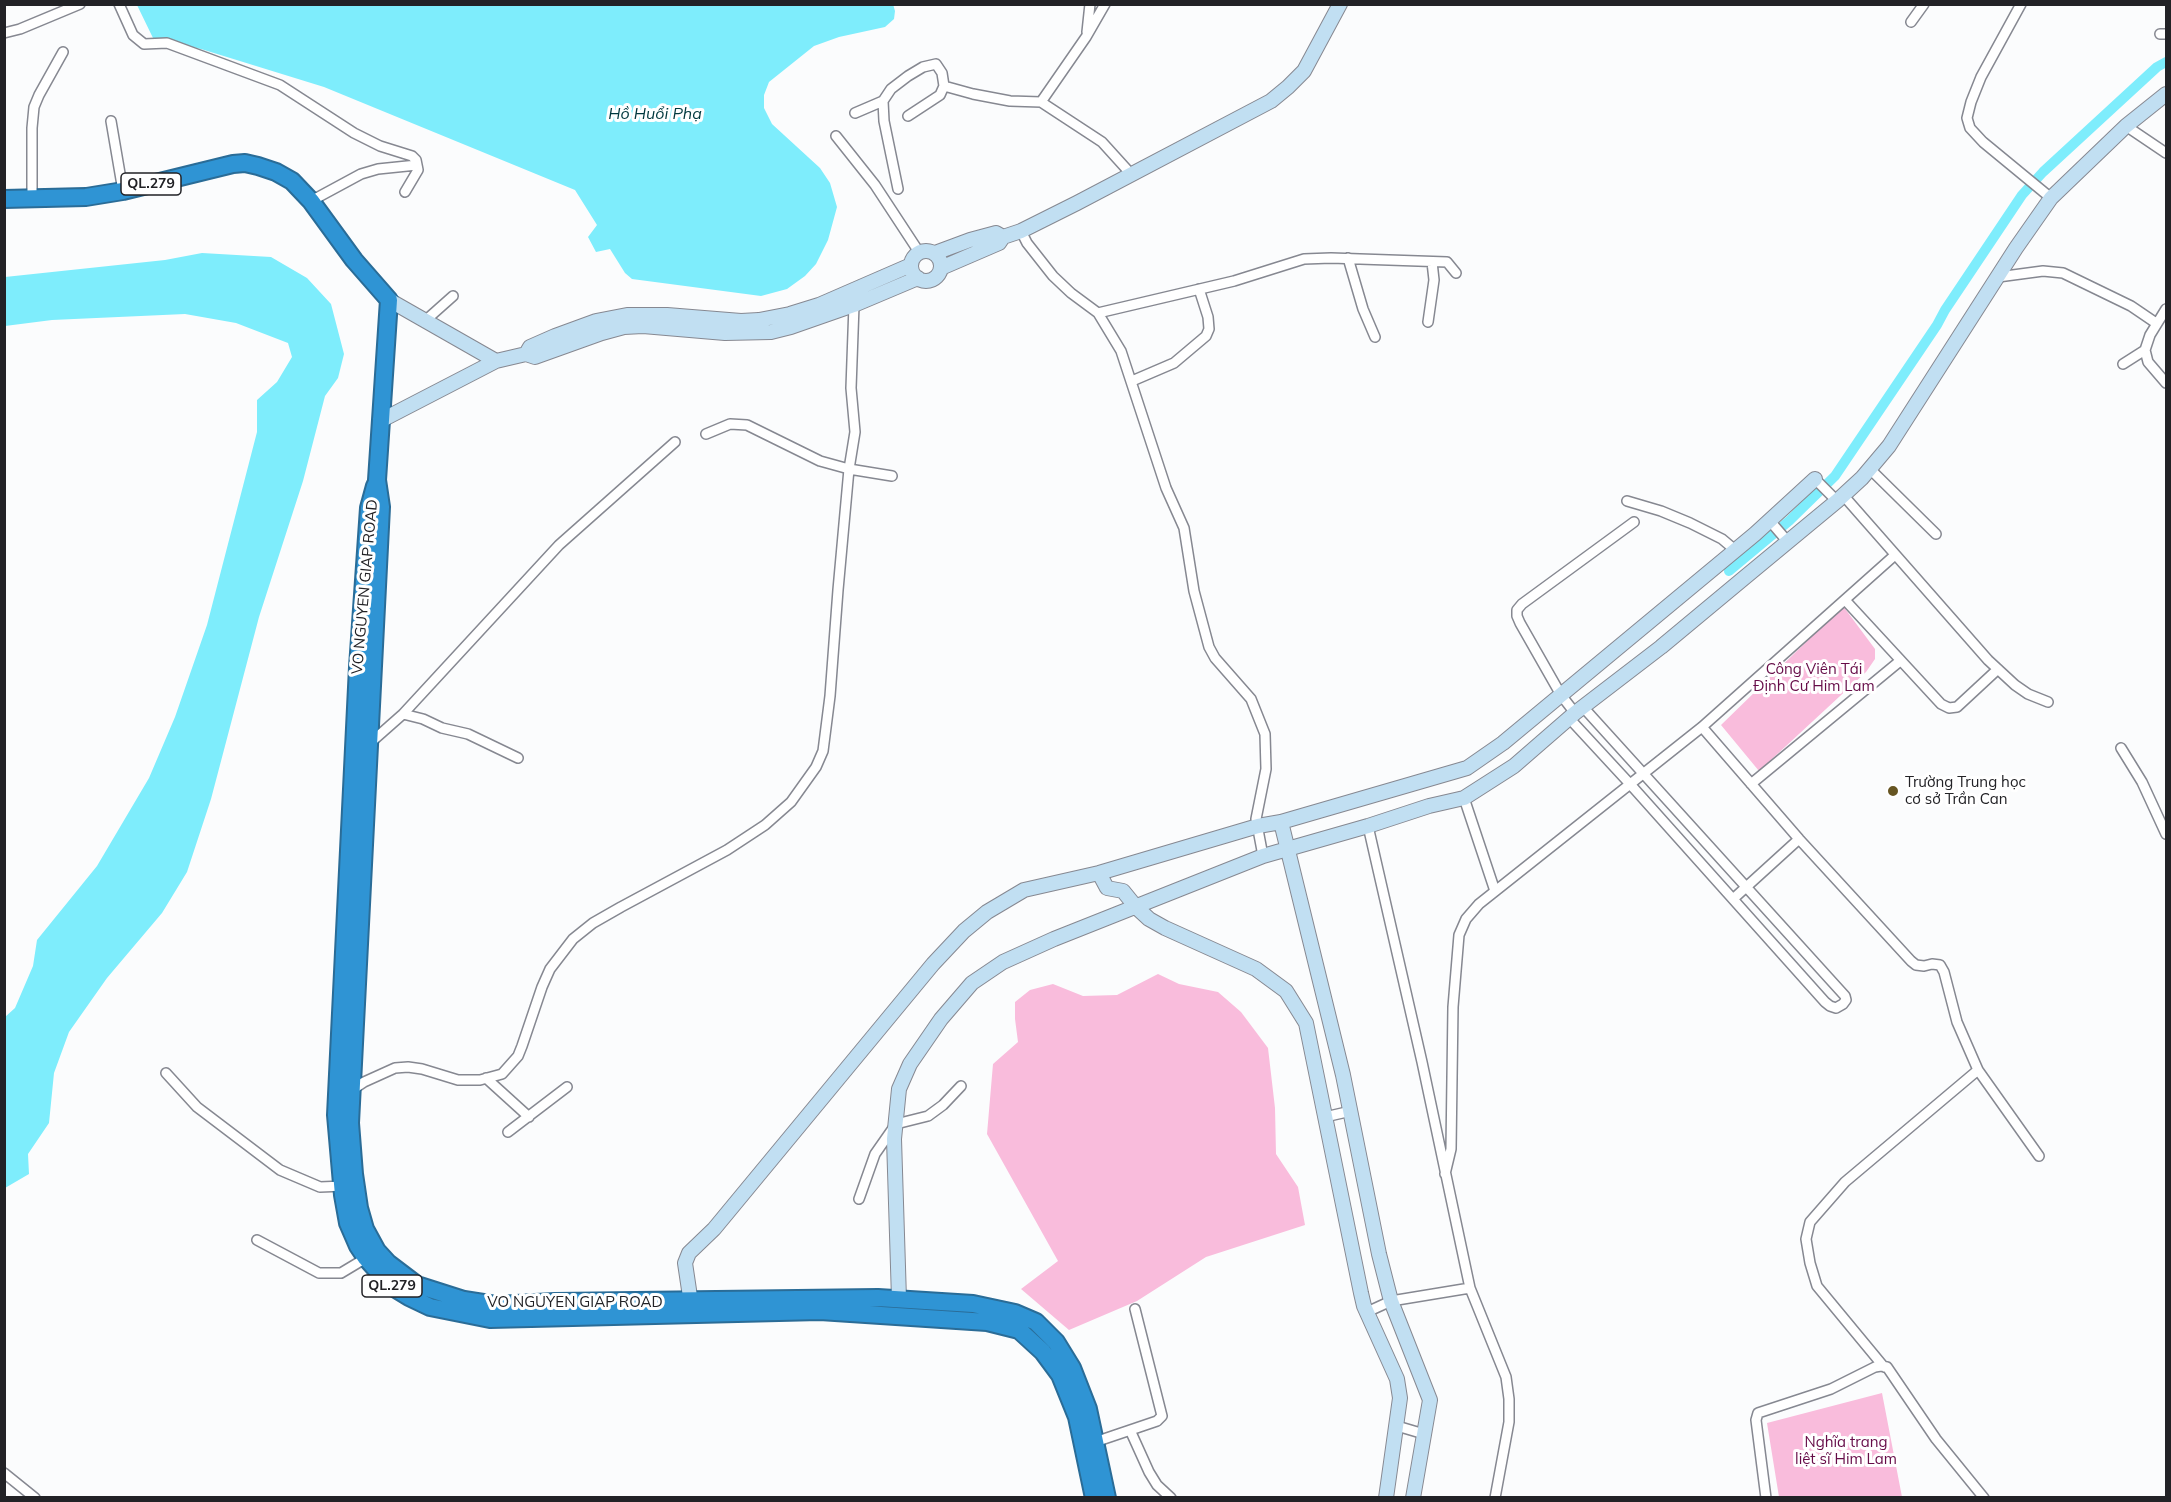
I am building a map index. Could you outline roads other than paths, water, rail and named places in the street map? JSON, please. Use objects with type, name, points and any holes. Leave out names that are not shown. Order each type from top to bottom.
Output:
[{"type":"highway","name":"QL.279","points":[[4,199],[86,196],[123,191],[245,163],[276,172],[292,181],[311,201],[354,260],[389,300],[380,421]]},
{"type":"highway","name":"VO NGUYEN GIAP ROAD","points":[[380,421],[376,480],[381,507],[343,1094],[350,1123],[348,1223],[366,1258],[391,1286],[409,1297],[430,1307],[489,1319],[878,1298],[973,1304],[1015,1313],[1036,1322],[1056,1342],[1072,1368],[1088,1409],[1107,1497]]},
{"type":"highway","name":"VO NGUYEN GIAP ROAD","points":[[349,1186],[365,1229],[377,1251],[388,1263],[417,1285],[464,1300],[496,1305],[555,1302],[820,1311],[987,1322],[1019,1330],[1043,1352],[1060,1375],[1077,1417],[1094,1497]]},
{"type":"street","points":[[4,33],[20,29],[80,4]]},
{"type":"street","points":[[119,4],[134,35],[144,44],[167,44],[280,85],[334,122],[360,136],[380,146],[412,156],[418,170],[405,192]]},
{"type":"street","points":[[1086,37],[1090,4]]},
{"type":"street","points":[[1041,102],[1086,37],[1105,4]]},
{"type":"street","points":[[941,268],[999,243],[1003,237],[1021,231],[1262,106],[1304,72],[1314,57],[1340,4]]},
{"type":"street","points":[[1911,22],[1924,4]]},
{"type":"street","points":[[2021,4],[1981,77],[1967,118],[1970,128],[1983,142],[2051,198]]},
{"type":"street","points":[[32,199],[34,108],[63,52]]},
{"type":"street","points":[[855,113],[883,101],[891,89],[908,76],[923,67],[936,64],[942,73],[944,86],[940,95],[908,116]]},
{"type":"street","points":[[944,86],[1010,101],[1041,102],[1102,142],[1131,174]]},
{"type":"street","points":[[692,1308],[685,1263],[688,1253],[714,1229],[933,964],[964,931],[1008,898],[1024,890],[1099,873],[1467,768],[1503,743],[1735,550],[1840,498],[1870,469],[1894,438],[2051,198],[2126,126],[2166,94]]},
{"type":"street","points":[[883,101],[884,121],[898,189]]},
{"type":"street","points":[[111,121],[123,191]]},
{"type":"street","points":[[2126,126],[2166,153]]},
{"type":"street","points":[[836,136],[875,185],[919,252]]},
{"type":"street","points":[[311,201],[369,171],[391,166],[417,165]]},
{"type":"street","points":[[1021,231],[1032,250],[1053,276],[1071,294],[1098,313],[1121,351],[1166,488],[1184,528],[1194,591],[1209,646],[1215,658],[1251,699],[1265,734],[1266,769],[1257,809],[1263,856]]},
{"type":"street","points":[[935,254],[941,263],[938,275],[932,280],[925,281],[918,278],[911,265],[919,252],[935,254],[970,240],[996,233],[1003,237]]},
{"type":"street","points":[[1098,313],[1199,289],[1304,259],[1348,258],[1447,262],[1456,273]]},
{"type":"street","points":[[1348,258],[1363,309],[1375,337]]},
{"type":"street","points":[[1428,322],[1434,280],[1432,262]]},
{"type":"street","points":[[526,354],[530,347],[555,336],[596,321],[627,315],[667,315],[741,321],[790,314],[819,305],[911,265]]},
{"type":"street","points":[[1998,277],[2043,271],[2063,273],[2131,306],[2156,324]]},
{"type":"street","points":[[380,421],[496,361],[526,354],[535,357],[624,327],[644,326],[725,333],[771,332],[854,305],[918,278]]},
{"type":"street","points":[[1132,381],[1174,363],[1206,336],[1209,329],[1208,317],[1199,289]]},
{"type":"street","points":[[426,320],[453,296]]},
{"type":"street","points":[[389,300],[496,361]]},
{"type":"street","points":[[343,1094],[395,1068],[422,1069],[458,1080],[486,1078],[502,1074],[518,1056],[550,969],[573,939],[611,912],[727,850],[765,825],[791,802],[816,767],[823,751],[830,696],[849,469],[855,432],[851,388],[854,305]]},
{"type":"street","points":[[2123,364],[2145,350],[2156,324],[2166,309]]},
{"type":"street","points":[[2145,350],[2148,362],[2166,383]]},
{"type":"street","points":[[706,434],[730,424],[747,425],[820,461],[849,469],[892,476]]},
{"type":"street","points":[[365,733],[403,714],[559,545],[675,442]]},
{"type":"street","points":[[1870,469],[1936,534]]},
{"type":"street","points":[[899,1299],[894,1139],[899,1089],[910,1064],[941,1020],[972,983],[1003,962],[1054,939],[1263,856],[1429,806],[1464,798],[1514,766],[1576,712],[1661,647],[1820,485],[1840,498],[1998,669],[2022,690],[2048,702]]},
{"type":"street","points":[[1627,501],[1690,523],[1722,539],[1735,550]]},
{"type":"street","points":[[1576,712],[1644,773],[1845,996],[1846,1000],[1843,1004],[1836,1008],[1825,1002],[1630,784],[1561,695],[1516,616],[1522,604],[1634,522]]},
{"type":"street","points":[[1445,1174],[1451,1149],[1454,1007],[1460,935],[1466,919],[1479,904],[1702,727],[1894,555]]},
{"type":"street","points":[[1845,600],[1941,704],[1949,708],[1957,707],[1998,669]]},
{"type":"street","points":[[1751,784],[1900,661]]},
{"type":"street","points":[[403,714],[423,719],[442,728],[468,734],[518,759]]},
{"type":"street","points":[[1702,727],[1799,839],[1911,961],[1916,965],[1940,965],[1944,972],[1957,1022],[1977,1070],[2039,1156]]},
{"type":"street","points":[[2121,748],[2142,782],[2166,834]]},
{"type":"street","points":[[1464,798],[1495,891]]},
{"type":"street","points":[[1281,822],[1379,1254],[1387,1303],[1430,1400],[1419,1433],[1413,1497]]},
{"type":"street","points":[[1368,826],[1422,1062],[1470,1288],[1503,1366],[1509,1398],[1509,1422],[1495,1497]]},
{"type":"street","points":[[1733,899],[1799,839]]},
{"type":"street","points":[[1099,873],[1107,888],[1123,891],[1149,919],[1256,969],[1286,991],[1306,1023],[1360,1293],[1397,1379],[1400,1398],[1399,1427],[1386,1497]]},
{"type":"street","points":[[1977,1070],[1845,1182],[1810,1222],[1806,1239],[1817,1286],[1887,1367],[1936,1439],[1984,1497]]},
{"type":"street","points":[[166,1073],[197,1107],[280,1170],[320,1187],[349,1186]]},
{"type":"street","points":[[486,1078],[528,1117]]},
{"type":"street","points":[[859,1199],[875,1154],[896,1124],[928,1116],[943,1105],[961,1086]]},
{"type":"street","points":[[508,1132],[567,1087]]},
{"type":"street","points":[[1326,1117],[1345,1112]]},
{"type":"street","points":[[257,1240],[319,1273],[341,1272],[366,1258]]},
{"type":"street","points":[[1368,1312],[1387,1303],[1470,1288]]},
{"type":"street","points":[[1095,1442],[1157,1421],[1162,1416],[1135,1309]]},
{"type":"street","points":[[1766,1497],[1756,1420],[1758,1413],[1831,1389],[1875,1367],[1884,1366]]},
{"type":"street","points":[[1399,1427],[1419,1433]]},
{"type":"street","points":[[1130,1430],[1149,1472],[1157,1485],[1171,1497]]},
{"type":"street","points":[[4,1473],[35,1497]]},
{"type":"water","name":"Hồ Huổi Phạ","points":[[893,4],[894,19],[885,27],[839,37],[814,46],[769,82],[764,95],[764,108],[772,124],[820,168],[830,183],[837,207],[828,240],[816,264],[805,276],[787,289],[761,296],[632,279],[625,273],[610,249],[596,252],[588,237],[597,225],[575,190],[324,87],[201,49],[153,38],[137,5]]},
{"type":"water","points":[[202,253],[271,257],[307,278],[331,304],[344,354],[338,378],[325,396],[303,481],[259,617],[211,799],[187,872],[162,913],[107,978],[69,1032],[54,1073],[49,1123],[28,1154],[29,1174],[5,1188],[5,1017],[15,1008],[33,966],[37,940],[97,866],[149,778],[175,717],[207,625],[257,432],[257,400],[277,382],[292,357],[288,343],[236,323],[185,314],[52,320],[5,326],[5,277],[165,260]]},
{"type":"waterway","points":[[1729,571],[1789,521],[1835,476],[2022,195],[2043,172],[2157,67],[2166,62]]},
{"type":"place","name":"Trường Trung học cơ sở Trần Can","points":[[1893,791]]},
{"type":"park label","name":"Công Viên Tái Định Cư Him Lam","points":[[1814,678]]},
{"type":"park label","name":"Nghĩa trang liệt sĩ Him Lam","points":[[1846,1450]]}]
